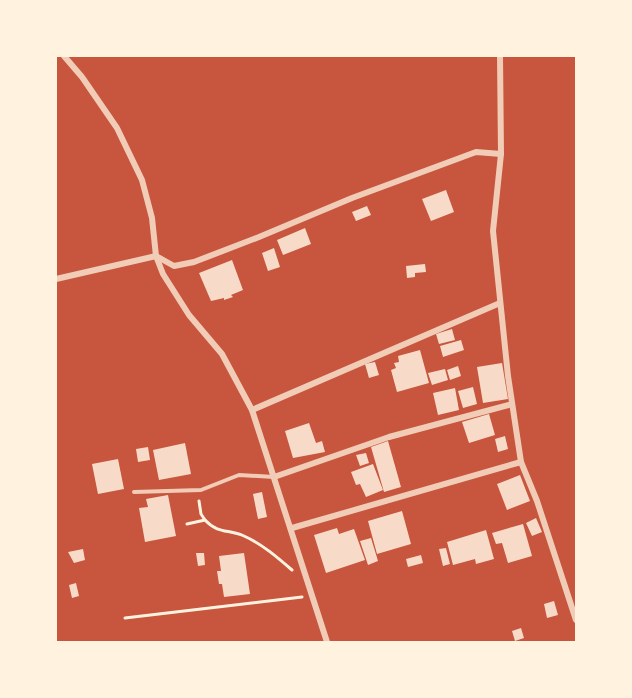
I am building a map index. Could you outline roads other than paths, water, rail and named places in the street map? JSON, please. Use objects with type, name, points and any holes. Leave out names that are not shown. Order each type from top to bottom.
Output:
[{"type":"street","points":[[64,56],[82,77],[117,129],[142,180],[152,218],[156,256],[163,274],[189,315],[222,354],[252,410],[327,642]]},
{"type":"street","points":[[501,56],[501,154],[493,231],[512,404],[521,462],[576,620]]},
{"type":"street","points":[[56,279],[156,256],[174,266],[194,261],[476,152],[501,154]]},
{"type":"street","points":[[252,410],[500,303]]},
{"type":"street","points":[[274,477],[389,437],[512,404]]},
{"type":"street","points":[[292,528],[521,462]]},
{"type":"lane","points":[[134,492],[201,490],[239,475],[274,477]]}]
